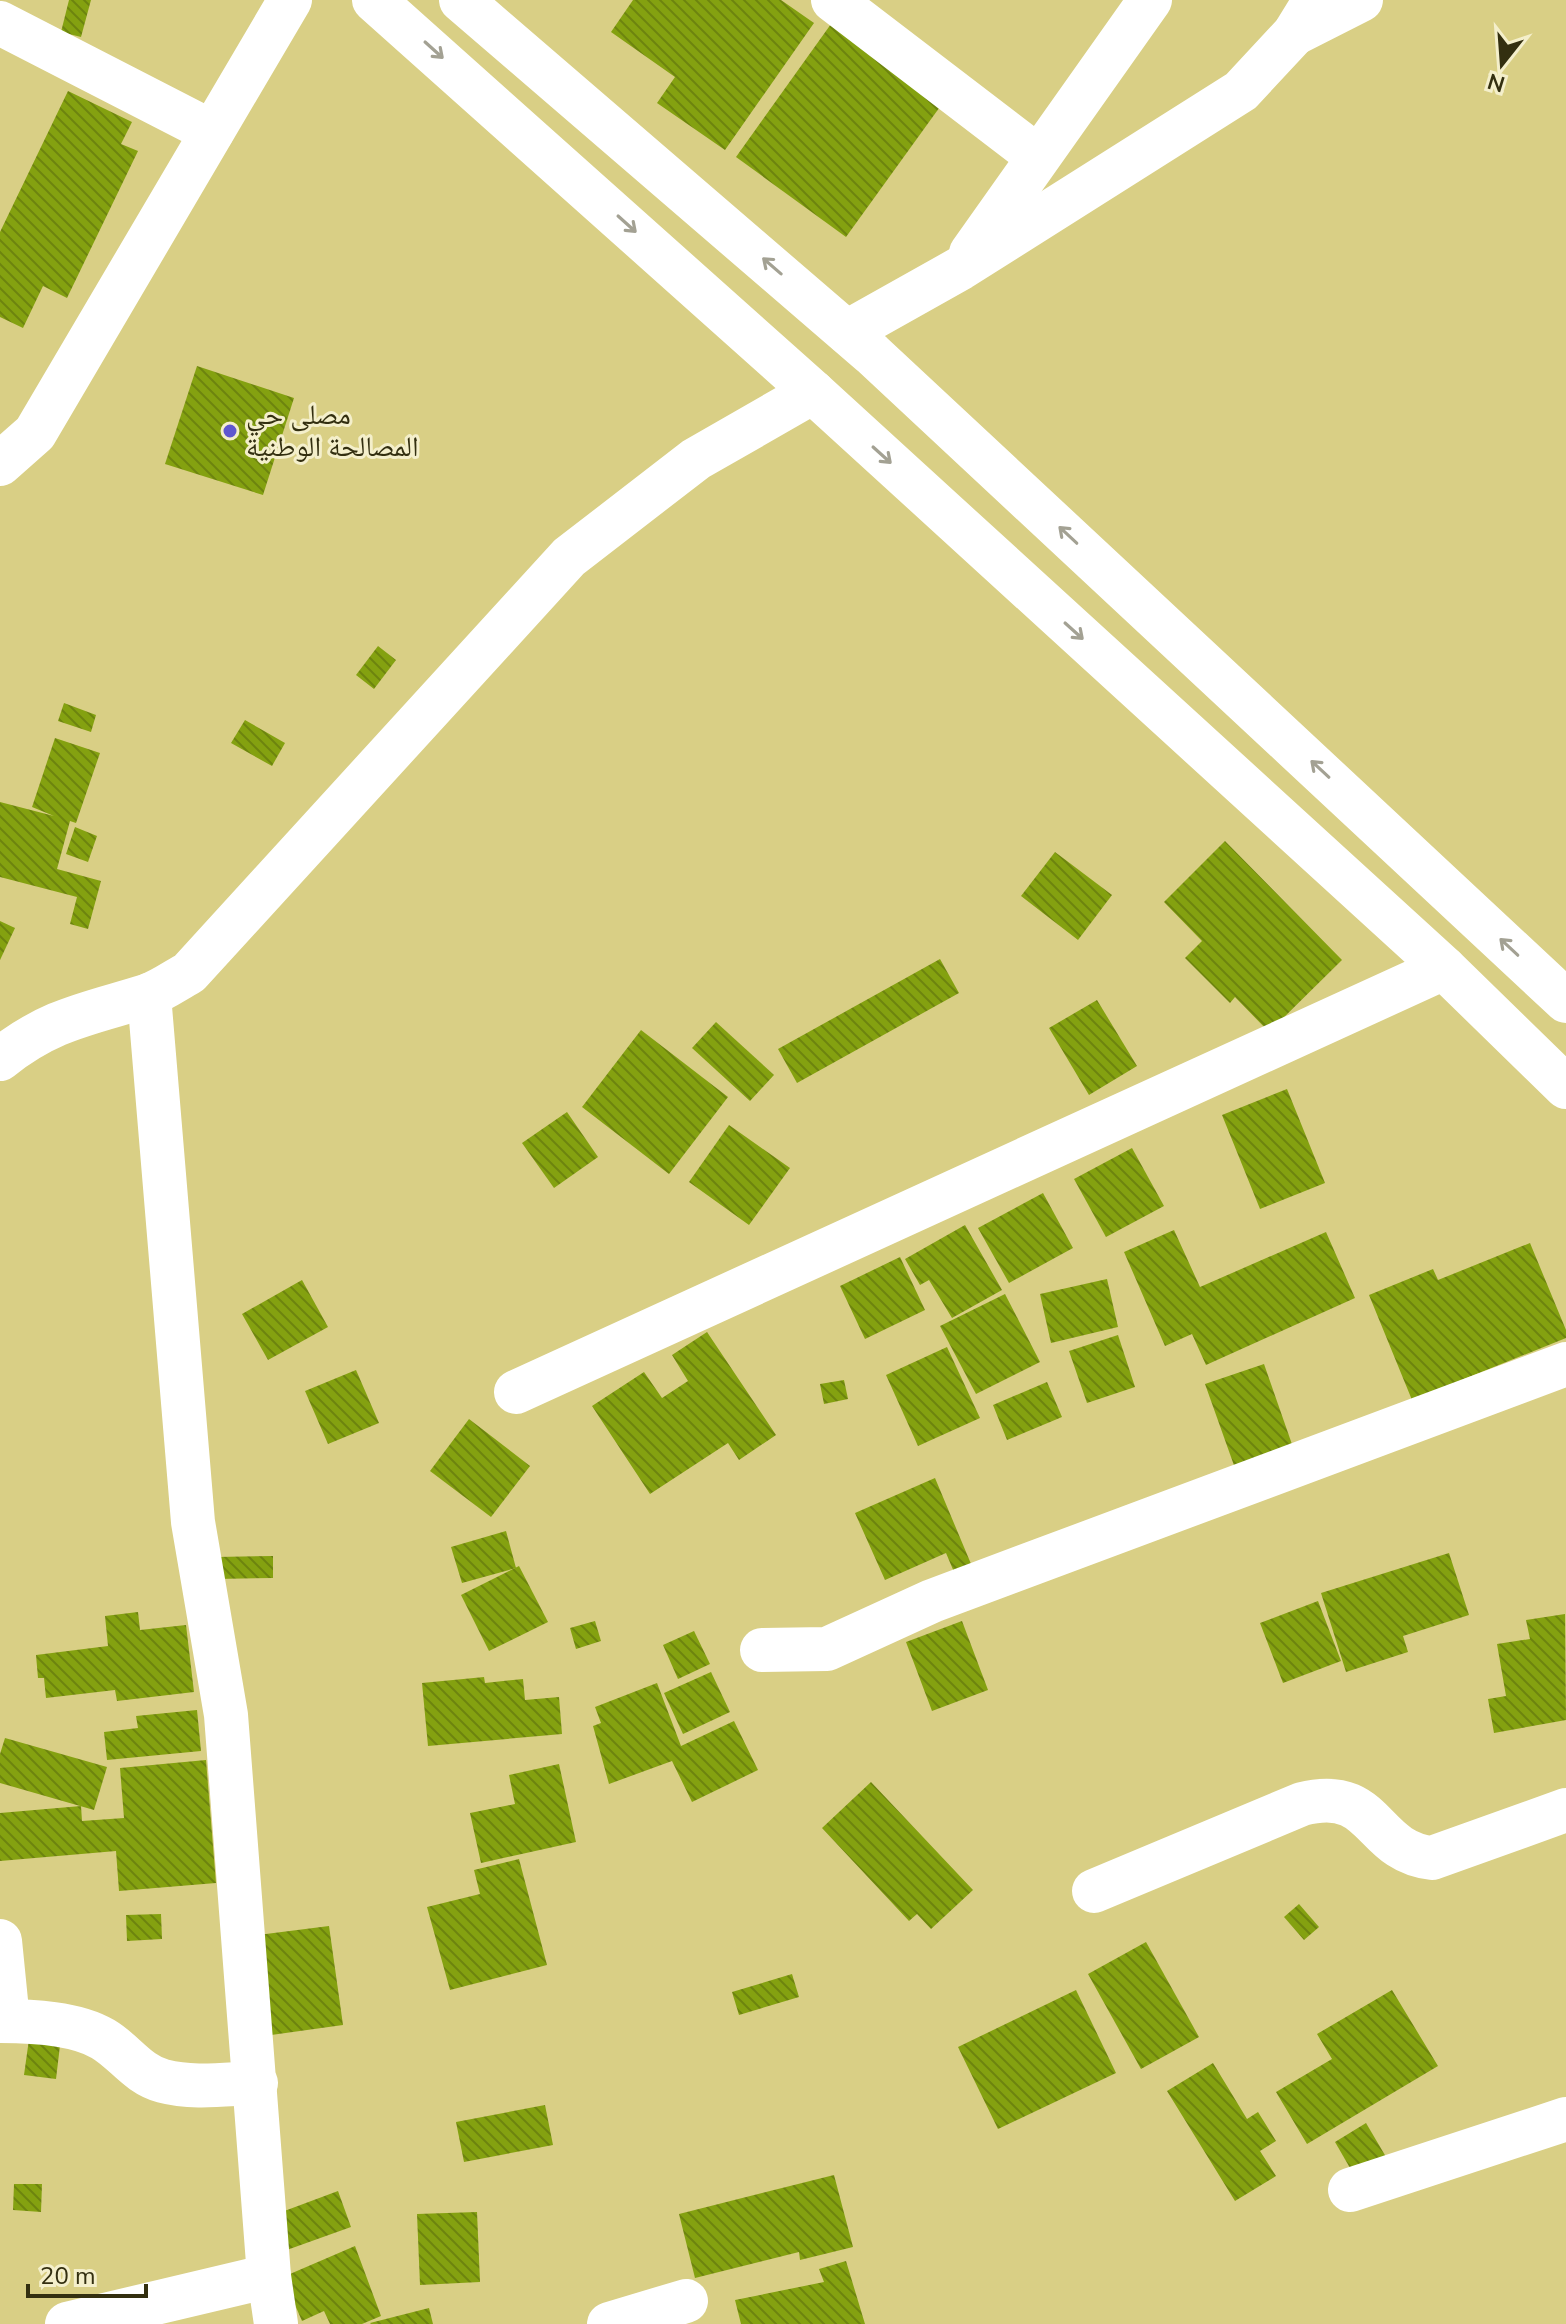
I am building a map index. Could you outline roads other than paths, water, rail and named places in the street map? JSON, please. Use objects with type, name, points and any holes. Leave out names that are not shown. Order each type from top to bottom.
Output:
[{"type":"street","points":[[0,464],[35,433],[290,0]]},
{"type":"street","points":[[374,0],[823,401],[1444,968],[1566,1087]]},
{"type":"street","points":[[461,0],[845,330],[1566,1001]]},
{"type":"street","points":[[833,0],[1037,156]]},
{"type":"street","points":[[961,268],[1037,156],[1150,0]]},
{"type":"street","points":[[765,349],[769,337],[783,318],[845,330],[961,268],[1241,91],[1304,17],[1361,0]]},
{"type":"street","points":[[0,23],[212,132]]},
{"type":"street","points":[[0,1059],[60,1022],[100,1006],[149,995],[189,973],[416,720],[569,557],[696,459],[823,401],[857,394],[870,368],[845,330]]},
{"type":"street","points":[[516,1392],[1444,968]]},
{"type":"street","points":[[149,995],[193,1522],[226,1715],[269,2276],[276,2324]]},
{"type":"street","points":[[762,1650],[827,1649],[932,1601],[1566,1364]]},
{"type":"street","points":[[1094,1891],[1302,1804],[1325,1798],[1342,1800],[1357,1807],[1411,1856],[1432,1858],[1566,1810]]},
{"type":"street","points":[[0,1941],[4,2021],[85,2030],[106,2040],[133,2067],[161,2081],[191,2086],[256,2083]]},
{"type":"street","points":[[1350,2190],[1566,2119]]},
{"type":"street","points":[[67,2324],[269,2276]]},
{"type":"street","points":[[609,2324],[686,2301]]},
{"type":"place","name":"مصلى حي المصالحة الوطنية","points":[[230,431]]}]
